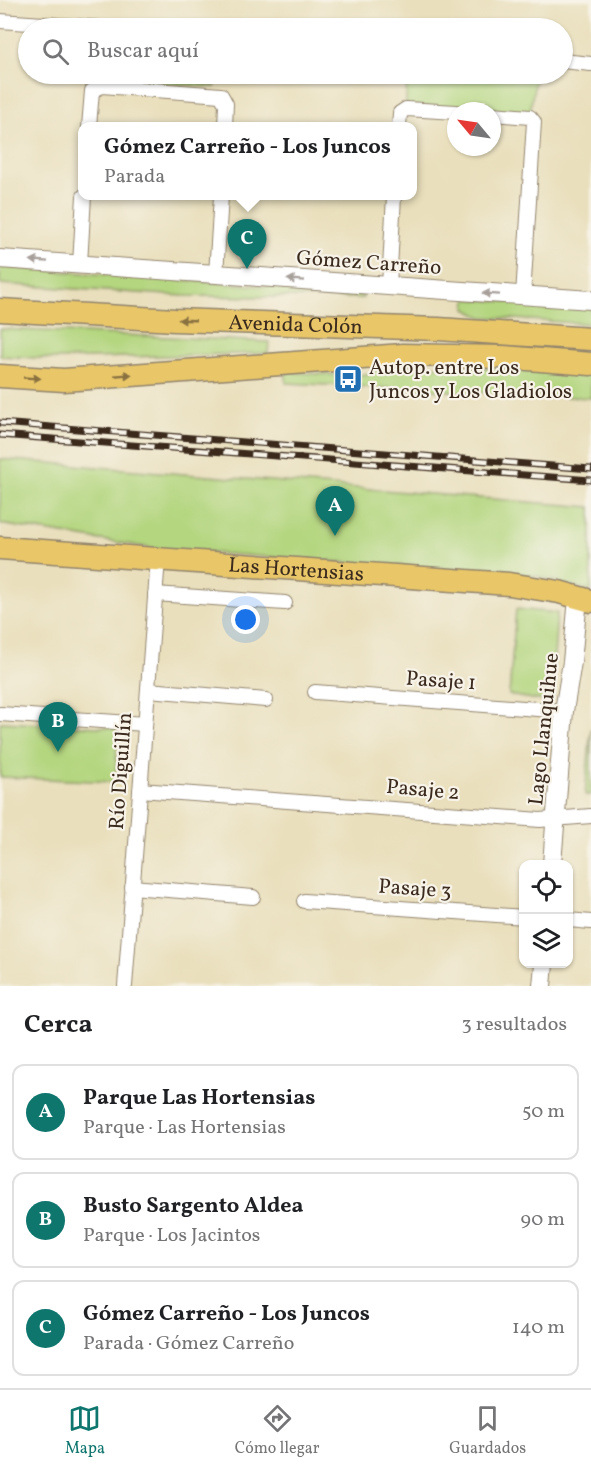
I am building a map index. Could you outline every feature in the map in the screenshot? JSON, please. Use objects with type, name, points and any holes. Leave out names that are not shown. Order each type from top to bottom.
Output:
[{"type":"main road","name":"Avenida Colón","points":[[0,310],[430,329],[591,339]]},
{"type":"main road","points":[[0,376],[64,380],[377,356],[492,357],[591,364]]},
{"type":"main road","name":"Las Hortensias","points":[[0,549],[158,558],[509,584],[585,600]]},
{"type":"street","points":[[0,21],[18,22]]},
{"type":"street","points":[[573,63],[591,64]]},
{"type":"street","points":[[89,122],[91,95],[94,88],[102,86],[217,94],[224,98],[226,104],[225,122]]},
{"type":"street","points":[[400,122],[402,110],[409,108],[447,111]]},
{"type":"street","points":[[501,115],[533,119],[535,125],[523,296]]},
{"type":"street","points":[[80,264],[84,200]]},
{"type":"street","points":[[216,274],[221,200]]},
{"type":"street","points":[[389,286],[394,200]]},
{"type":"street","name":"Gómez Carreño","points":[[0,259],[591,300]]},
{"type":"street","name":"Río Diguillín","points":[[125,986],[158,558]]},
{"type":"street","points":[[155,594],[285,603]]},
{"type":"street","name":"Lago Llanquihue","points":[[552,860],[564,711],[585,600]]},
{"type":"street","points":[[148,690],[266,700]]},
{"type":"street","name":"Pasaje 1","points":[[315,692],[564,711]]},
{"type":"street","points":[[0,714],[145,724]]},
{"type":"street","name":"Pasaje 2","points":[[140,790],[540,820],[591,816]]},
{"type":"street","points":[[132,887],[253,897]]},
{"type":"street","name":"Pasaje 3","points":[[304,902],[519,917]]},
{"type":"street","points":[[573,921],[591,922]]},
{"type":"street","points":[[542,986],[544,968]]},
{"type":"green space","points":[[172,84],[215,84],[215,87]]},
{"type":"green space","points":[[407,84],[534,84],[530,112],[501,111],[501,102],[447,102],[447,108],[406,106]]},
{"type":"green space","points":[[0,267],[360,293],[363,298],[183,296],[0,284]]},
{"type":"green space","points":[[467,299],[591,307],[591,324],[482,317],[466,309]]},
{"type":"green space","points":[[0,329],[269,342],[268,353],[57,359],[0,356]]},
{"type":"green space","points":[[394,365],[526,369],[591,374],[591,398],[286,383],[286,372],[338,375],[338,380],[350,381],[351,376]]},
{"type":"green space","points":[[0,459],[591,507],[591,591],[536,576],[158,549],[0,524]]},
{"type":"green space","points":[[516,609],[557,613],[551,702],[509,695]]},
{"type":"green space","points":[[0,722],[118,728],[115,782],[0,777]]},
{"type":"green space","points":[[591,728],[591,795],[585,795]]},
{"type":"railway","points":[[0,423],[591,469]]},
{"type":"railway","points":[[0,435],[591,480]]},
{"type":"place","name":"Gómez Carreño - Los Juncos","points":[[247,269]]},
{"type":"place","name":"Autop. entre Los Juncos y Los Gladiolos","points":[[348,379]]},
{"type":"place","name":"Parque Las Hortensias","points":[[335,536]]},
{"type":"place","name":"Busto Sargento Aldea","points":[[58,752]]}]
